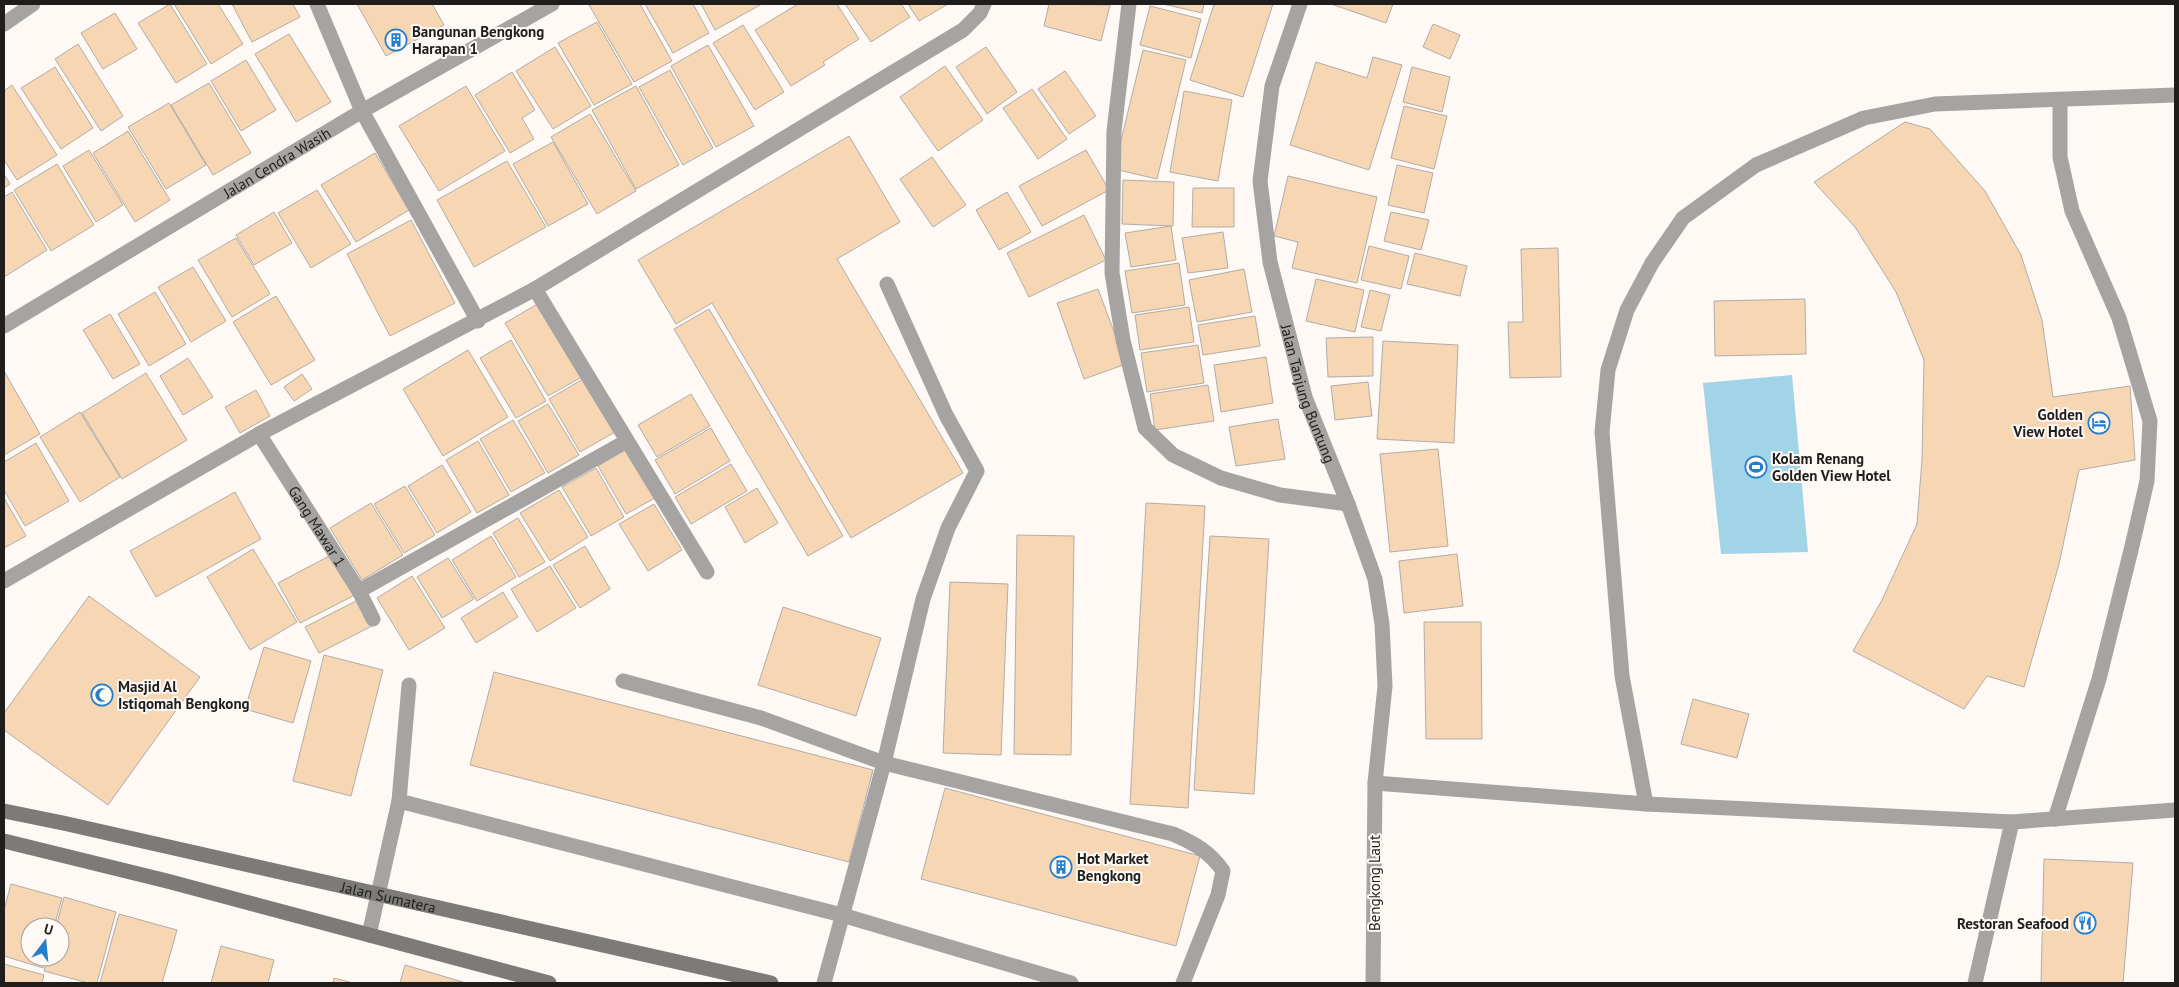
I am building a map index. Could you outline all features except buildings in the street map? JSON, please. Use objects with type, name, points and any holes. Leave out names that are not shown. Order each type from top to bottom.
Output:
[{"type":"main road","name":"Jalan Sumatera","points":[[4,811],[772,983]]},
{"type":"main road","points":[[4,841],[167,881],[549,983]]},
{"type":"street","points":[[4,24],[34,4]]},
{"type":"street","points":[[317,4],[362,112],[478,320]]},
{"type":"street","name":"Jalan Cendra Wasih","points":[[4,326],[362,112],[552,4]]},
{"type":"street","points":[[4,581],[259,434],[535,289],[963,30],[980,13],[984,4]]},
{"type":"street","points":[[1130,4],[1114,131],[1112,273],[1125,349],[1146,428],[1173,455],[1221,478],[1280,495],[1348,504]]},
{"type":"street","name":"Jalan Tanjung Buntung","points":[[1300,4],[1272,86],[1260,180],[1270,262],[1305,397],[1348,504],[1374,579],[1382,624],[1385,686],[1375,783]]},
{"type":"street","points":[[1646,804],[1622,676],[1602,432],[1608,370],[1627,310],[1652,263],[1683,218],[1756,165],[1864,118],[1936,104],[2175,95]]},
{"type":"street","points":[[2055,819],[2099,679],[2132,546],[2147,481],[2150,421],[2119,318],[2072,211],[2060,157],[2060,100]]},
{"type":"street","points":[[824,983],[884,763],[923,599],[948,528],[977,471],[946,415],[887,284]]},
{"type":"street","points":[[535,289],[708,572]]},
{"type":"street","name":"Gang Mawar 1","points":[[259,434],[360,590],[372,620]]},
{"type":"street","points":[[360,590],[627,441]]},
{"type":"street","points":[[623,681],[761,718],[884,763],[1173,834],[1200,847],[1213,856],[1223,871],[1218,895],[1183,983]]},
{"type":"street","points":[[370,935],[399,801],[409,685]]},
{"type":"street","points":[[1375,783],[1646,804],[2012,822],[2175,810]]},
{"type":"street","name":"Bengkong Laut","points":[[1373,983],[1375,783]]},
{"type":"street","points":[[399,801],[842,914],[1072,983]]},
{"type":"street","points":[[1975,983],[2012,822]]},
{"type":"water","name":"Kolam Renang Golden View Hotel","points":[[1792,375],[1808,552],[1721,554],[1703,383]]},
{"type":"place","name":"Bangunan Bengkong Harapan 1","points":[[396,40]]},
{"type":"place","name":"Golden View Hotel","points":[[2099,423]]},
{"type":"place","name":"Kolam Renang Golden View Hotel","points":[[1756,467]]},
{"type":"place","name":"Masjid Al Istiqomah Bengkong","points":[[102,695]]},
{"type":"place","name":"Hot Market Bengkong","points":[[1061,867]]},
{"type":"place","name":"Restoran Seafood","points":[[2085,923]]}]
